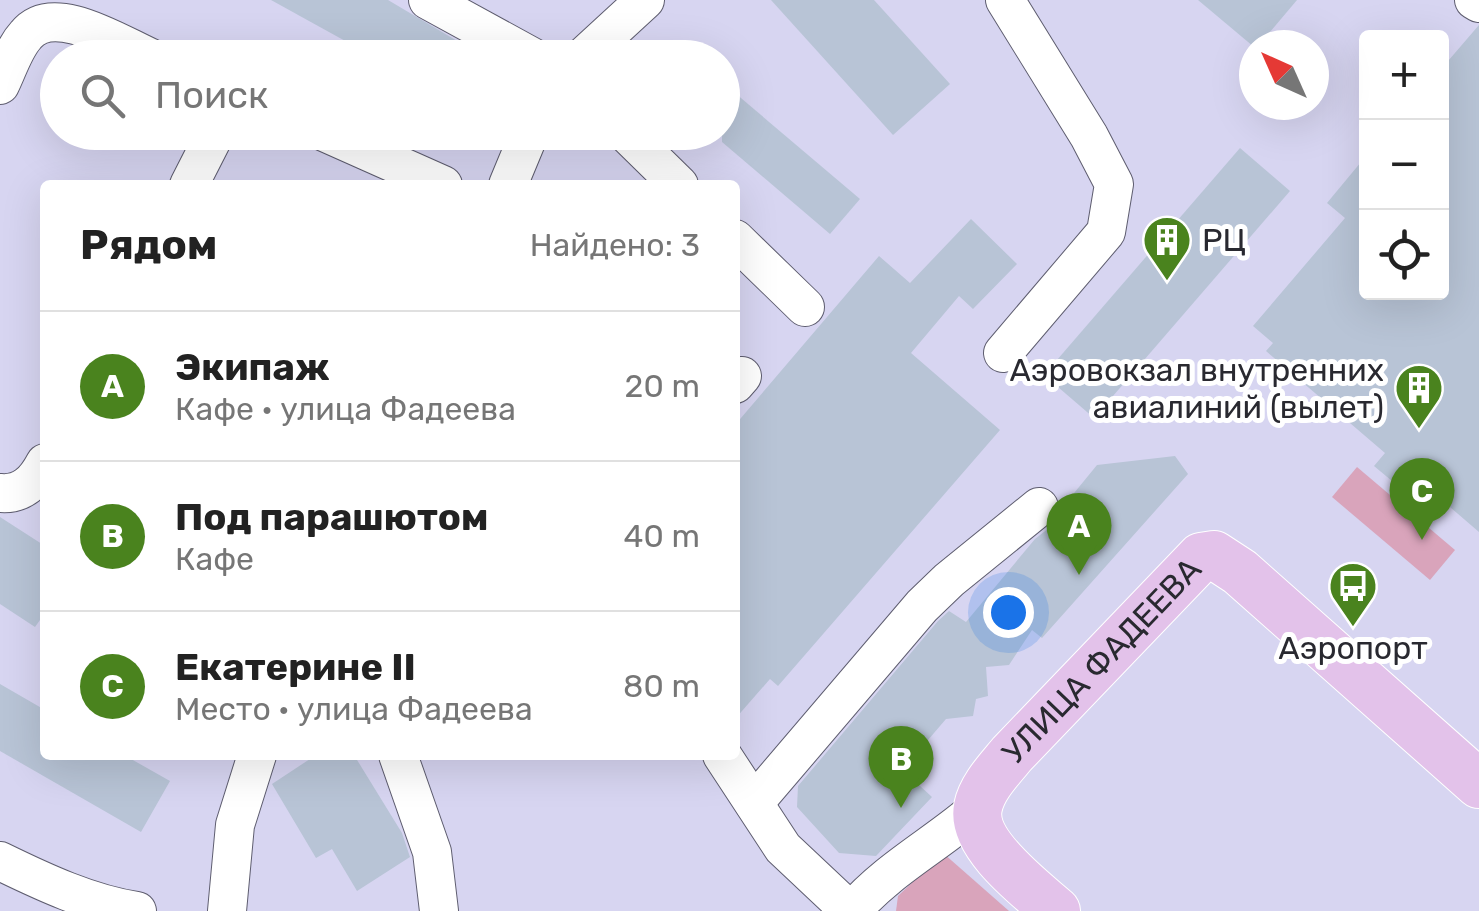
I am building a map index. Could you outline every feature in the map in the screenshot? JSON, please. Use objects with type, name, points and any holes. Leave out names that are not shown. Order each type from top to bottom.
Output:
[{"type":"main road","name":"УЛИЦА ФАДЕЕВА","points":[[978,808],[991,780],[1012,754],[1190,566],[1200,557],[1214,555],[1240,572],[1479,784]]},
{"type":"main road","points":[[978,808],[978,828],[993,853],[1056,911]]},
{"type":"street","points":[[428,0],[501,40]]},
{"type":"street","points":[[602,40],[645,0]]},
{"type":"street","points":[[1003,352],[1106,232],[1114,184],[1005,0]]},
{"type":"street","points":[[0,85],[24,36],[52,10],[114,40]]},
{"type":"street","points":[[191,180],[206,150]]},
{"type":"street","points":[[364,150],[432,180]]},
{"type":"street","points":[[510,180],[523,150]]},
{"type":"street","points":[[643,150],[674,180]]},
{"type":"street","points":[[740,244],[805,307]]},
{"type":"street","points":[[0,493],[24,489],[40,474]]},
{"type":"street","points":[[754,803],[922,606],[1039,508]]},
{"type":"street","points":[[227,911],[235,824],[255,760]]},
{"type":"street","points":[[400,760],[432,852],[440,911]]},
{"type":"street","points":[[725,760],[783,848],[851,911],[875,884],[978,808]]},
{"type":"street","points":[[0,861],[42,882],[137,911]]},
{"type":"shaded area","points":[[0,0],[1479,0],[1479,911],[0,911]]},
{"type":"shaded area","points":[[1357,467],[1455,550],[1430,580],[1332,497]]},
{"type":"shaded area","points":[[943,853],[1009,911],[896,911],[898,896]]},
{"type":"building","points":[[271,0],[388,0],[456,40],[343,40]]},
{"type":"building","points":[[771,0],[874,0],[950,84],[893,135]]},
{"type":"building","points":[[1198,0],[1297,0],[1272,30],[1239,30],[1239,34]]},
{"type":"building","points":[[1479,25],[1479,532],[1415,477],[1404,491],[1374,466],[1385,453],[1266,351],[1273,343],[1253,326],[1345,218],[1327,203],[1359,164],[1359,300],[1449,300],[1449,60]]},
{"type":"building","points":[[740,97],[860,199],[830,234],[731,150],[740,150]]},
{"type":"building","name":"РЦ","points":[[1240,148],[1290,191],[1094,418],[1044,375]]},
{"type":"building","points":[[971,219],[1017,264],[973,309],[959,296],[911,353],[1000,430],[778,686],[770,679],[740,713],[740,419],[879,256],[910,283]]},
{"type":"building","points":[[1175,456],[1188,474],[1042,638],[1032,630],[1009,665],[986,667],[988,696],[976,699],[973,716],[946,719],[928,740],[933,768],[919,785],[932,797],[876,856],[839,853],[797,807],[798,786],[938,621],[949,611],[966,622],[1035,539],[1054,524],[1061,509],[1097,465]]},
{"type":"building","points":[[0,517],[40,543],[40,620],[35,627],[0,604]]},
{"type":"building","points":[[0,684],[40,707],[40,760],[133,760],[170,781],[141,832],[0,751]]},
{"type":"building","points":[[308,760],[357,760],[402,833],[410,857],[357,891],[332,849],[316,858],[272,784]]},
{"type":"place","name":"РЦ","points":[[1167,282]]},
{"type":"place","name":"Аэровокзал внутренних авиалиний (вылет)","points":[[1419,430]]},
{"type":"place","name":"Екатерине II","points":[[1422,540]]},
{"type":"place","name":"Экипаж","points":[[1079,575]]},
{"type":"place","name":"Аэропорт","points":[[1353,628]]},
{"type":"place","name":"Под парашютом","points":[[901,808]]}]
